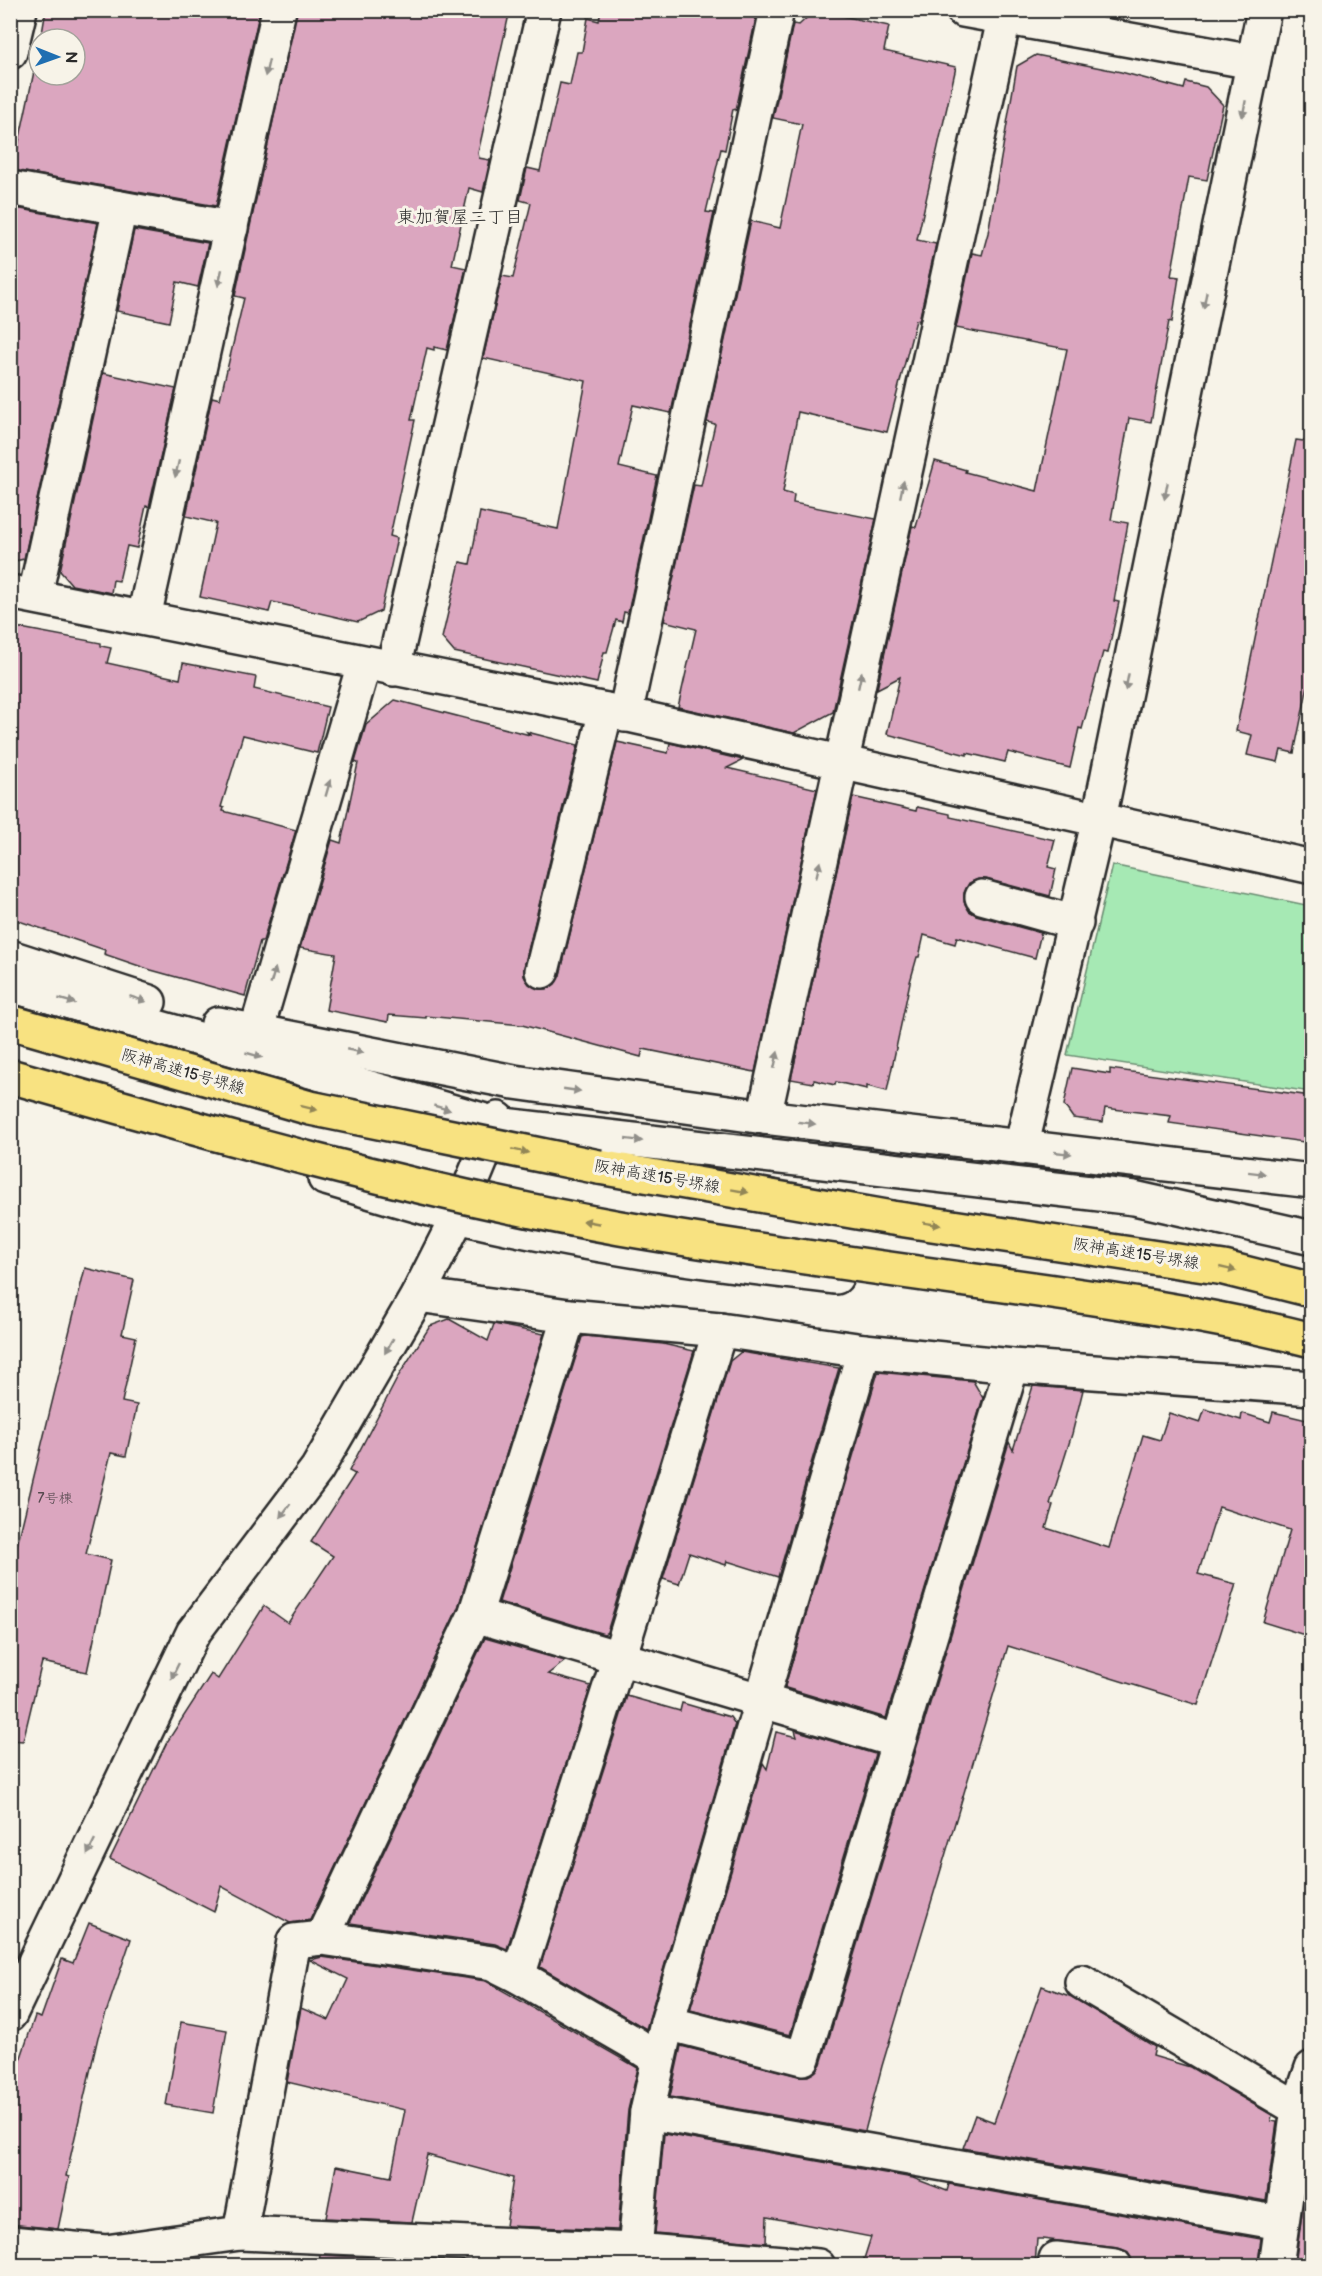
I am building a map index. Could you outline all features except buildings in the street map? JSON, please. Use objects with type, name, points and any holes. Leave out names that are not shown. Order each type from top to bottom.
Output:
[{"type":"highway","name":"阪神高速15号堺線","points":[[10,1022],[333,1113],[599,1167],[892,1218],[1224,1268],[1311,1290]]},
{"type":"highway","points":[[10,1076],[257,1147],[481,1201],[655,1233],[872,1267],[1120,1301],[1249,1324],[1311,1340]]},
{"type":"street","points":[[10,52],[20,10]]},
{"type":"street","points":[[144,617],[279,10]]},
{"type":"street","points":[[256,1032],[379,666],[544,10]]},
{"type":"street","points":[[542,972],[615,712],[777,10]]},
{"type":"street","points":[[963,10],[1005,14],[1253,62]]},
{"type":"street","points":[[1021,1148],[1099,819],[1264,10]]},
{"type":"street","points":[[764,1118],[1005,14]]},
{"type":"street","points":[[10,188],[231,228]]},
{"type":"street","points":[[120,208],[23,594],[615,712],[1311,867]]},
{"type":"street","points":[[982,897],[1076,923]]},
{"type":"street","points":[[10,957],[207,1021],[514,1082],[764,1118],[1311,1181]]},
{"type":"street","points":[[10,985],[496,1124],[1134,1198],[1311,1238]]},
{"type":"street","points":[[10,2014],[193,1633],[317,1469],[418,1295],[458,1216],[514,1082]]},
{"type":"street","points":[[10,1089],[458,1216],[595,1245],[740,1266],[1029,1298],[1250,1334],[1311,1350]]},
{"type":"street","points":[[418,1295],[569,1316],[720,1330],[864,1351],[1012,1366],[1311,1388]]},
{"type":"street","points":[[322,1938],[475,1615],[569,1316]]},
{"type":"street","points":[[518,1976],[720,1330]]},
{"type":"street","points":[[635,2250],[647,2112],[667,2023],[864,1351]]},
{"type":"street","points":[[667,2023],[803,2058],[1012,1366]]},
{"type":"street","points":[[475,1615],[897,1741]]},
{"type":"street","points":[[240,2233],[294,1941],[322,1938],[492,1963],[658,2059]]},
{"type":"street","points":[[1082,1982],[1305,2113]]},
{"type":"street","points":[[1276,2265],[1281,2223],[1305,2113],[1311,2068]]},
{"type":"street","points":[[647,2112],[1281,2223]]},
{"type":"street","points":[[10,2243],[106,2252],[240,2233],[635,2250],[818,2265]]},
{"type":"street","points":[[1056,2265],[1056,2259],[1115,2265]]},
{"type":"green space","points":[[1112,865],[1311,906],[1311,1092],[1067,1055]]},
{"type":"district","name":"東加賀屋二丁目","points":[[460,217]]}]
